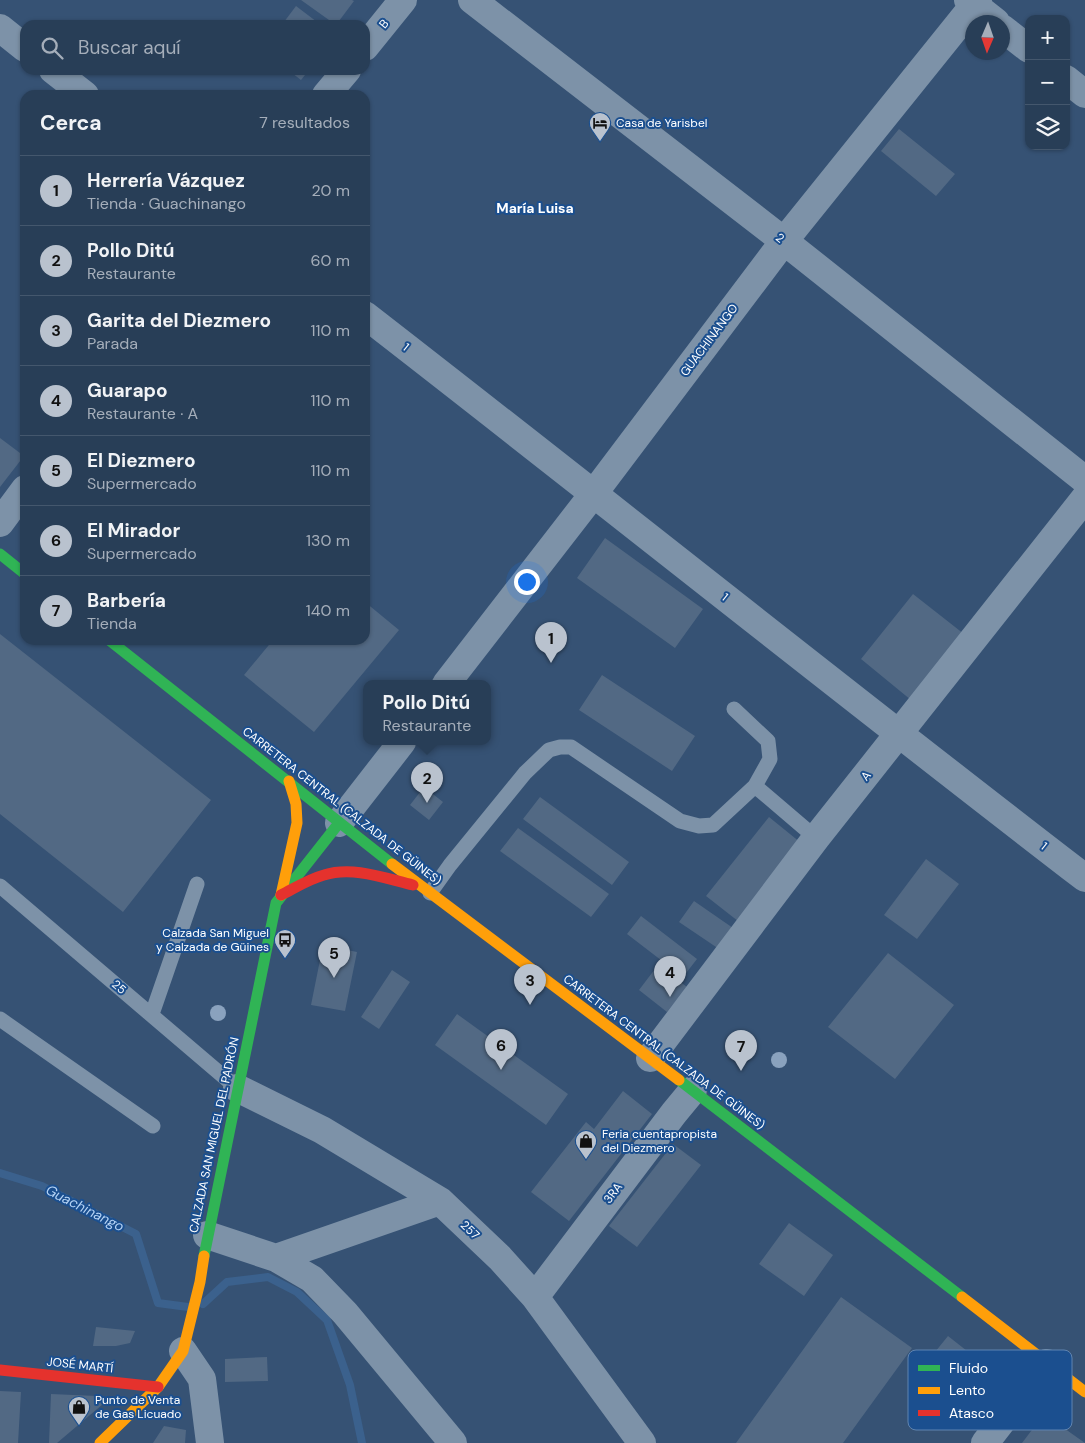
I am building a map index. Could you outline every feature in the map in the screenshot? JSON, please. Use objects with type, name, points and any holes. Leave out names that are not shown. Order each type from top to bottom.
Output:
[{"type":"main road","points":[[0,554],[20,570]]},
{"type":"main road","name":"CARRETERA CENTRAL (CALZADA DE GÜINES)","points":[[115,645],[289,781],[339,823],[694,1090],[1030,1350]]},
{"type":"main road","points":[[281,895],[297,823],[296,804],[289,781]]},
{"type":"main road","name":"CALZADA SAN MIGUEL DEL PADRÓN","points":[[100,1443],[158,1387],[185,1341],[200,1282],[207,1235],[276,903],[339,823]]},
{"type":"main road","points":[[281,895],[325,875],[362,872],[426,890]]},
{"type":"main road","name":"JOSÉ MARTÍ","points":[[0,1370],[158,1387]]},
{"type":"main road","name":"CARRETERA CENTRAL (CALZADA DE GÜINES)","points":[[1072,1382],[1085,1392]]},
{"type":"street","name":"B","points":[[370,41],[404,0]]},
{"type":"street","name":"2","points":[[472,0],[784,240],[1085,480]]},
{"type":"street","name":"GUACHINANGO","points":[[449,680],[594,493],[784,240],[973,2]]},
{"type":"street","points":[[973,2],[988,15]]},
{"type":"street","points":[[0,28],[20,44]]},
{"type":"street","points":[[1010,34],[1025,46]]},
{"type":"street","points":[[59,75],[79,90]]},
{"type":"street","points":[[330,90],[342,75]]},
{"type":"street","points":[[1070,82],[1085,94]]},
{"type":"street","name":"1","points":[[370,319],[594,493],[899,735],[1085,878]]},
{"type":"street","points":[[0,523],[20,496]]},
{"type":"street","name":"A","points":[[650,1058],[816,838],[1085,498]]},
{"type":"street","points":[[339,823],[400,745]]},
{"type":"street","name":"257","points":[[238,1088],[322,1130],[440,1201],[500,1258],[535,1296],[642,1443]]},
{"type":"street","name":"3RA","points":[[535,1296],[674,1113],[694,1090]]},
{"type":"street","points":[[276,1258],[440,1201]]},
{"type":"street","points":[[207,1235],[276,1258],[312,1279],[345,1313],[453,1443]]},
{"type":"street","points":[[185,1341],[202,1379],[210,1443]]},
{"type":"street","points":[[985,1443],[995,1430]]},
{"type":"lane","points":[[426,890],[450,865],[525,772],[549,750],[560,746],[571,747],[680,822],[699,826],[713,825],[755,786],[770,759],[768,741],[734,709]]},
{"type":"lane","points":[[755,786],[816,838]]},
{"type":"lane","points":[[152,1014],[197,884]]},
{"type":"lane","name":"25","points":[[0,886],[238,1088]]},
{"type":"lane","points":[[0,1019],[153,1126]]},
{"type":"building","points":[[301,0],[354,1],[340,20],[329,20]]},
{"type":"building","points":[[296,6],[314,20],[286,20]]},
{"type":"building","points":[[294,75],[305,75],[301,80]]},
{"type":"building","points":[[899,129],[955,174],[936,196],[881,151]]},
{"type":"building","points":[[0,438],[20,453],[20,461],[0,487]]},
{"type":"building","points":[[605,538],[703,609],[675,648],[577,578]]},
{"type":"building","points":[[913,594],[964,634],[911,700],[861,659]]},
{"type":"building","points":[[370,606],[399,630],[314,732],[244,675],[269,645],[370,645]]},
{"type":"building","points":[[0,634],[211,800],[123,912],[0,814]]},
{"type":"building","points":[[602,675],[695,736],[672,771],[579,710]]},
{"type":"building","points":[[424,787],[443,802],[429,820],[410,805]]},
{"type":"building","points":[[540,797],[629,862],[612,885],[523,819]]},
{"type":"building","points":[[769,817],[806,847],[743,925],[706,896]]},
{"type":"building","points":[[518,828],[609,894],[591,917],[500,851]]},
{"type":"building","points":[[926,859],[959,884],[917,939],[884,915]]},
{"type":"building","points":[[694,901],[733,928],[719,949],[679,922]]},
{"type":"building","points":[[641,916],[697,959],[683,977],[627,934]]},
{"type":"building","points":[[323,945],[357,952],[345,1011],[311,1005]]},
{"type":"building","points":[[888,953],[954,1005],[895,1079],[828,1027]]},
{"type":"building","points":[[658,965],[687,987],[667,1012],[639,990]]},
{"type":"building","points":[[392,970],[410,982],[379,1029],[361,1017]]},
{"type":"building","points":[[457,1014],[568,1094],[546,1125],[435,1045]]},
{"type":"building","name":"Feria cuentapropista del Diezmero","points":[[623,1091],[652,1114],[569,1221],[531,1192],[586,1122],[594,1129]]},
{"type":"building","points":[[673,1144],[701,1165],[637,1247],[609,1226]]},
{"type":"building","points":[[789,1223],[833,1255],[804,1296],[759,1264]]},
{"type":"building","points":[[841,1297],[912,1348],[908,1350],[908,1354],[843,1443],[736,1443]]},
{"type":"building","points":[[96,1327],[135,1331],[130,1343],[116,1346],[93,1346]]},
{"type":"building","points":[[948,1336],[966,1350],[937,1350]]},
{"type":"building","points":[[267,1357],[268,1381],[225,1382],[225,1359]]},
{"type":"building","points":[[0,1391],[21,1392],[18,1443],[0,1443]]},
{"type":"building","points":[[51,1394],[97,1396],[103,1404],[57,1443],[49,1443]]},
{"type":"building","points":[[164,1426],[186,1430],[185,1443],[153,1443]]},
{"type":"building","points":[[1032,1430],[1067,1430],[1085,1443],[1022,1443]]},
{"type":"waterway","name":"Guachinango","points":[[0,1173],[42,1186],[136,1234],[158,1303],[188,1307]]},
{"type":"waterway","name":"Guachinango","points":[[203,1304],[227,1282],[268,1277],[297,1292],[327,1320],[350,1385],[362,1443]]},
{"type":"traffic: fast","points":[[0,554],[20,570]]},
{"type":"traffic: fast","points":[[115,645],[392,864]]},
{"type":"traffic: fast","points":[[204,1256],[276,903],[339,823]]},
{"type":"traffic: fast","points":[[679,1080],[962,1297]]},
{"type":"traffic: slow","points":[[281,895],[297,823],[296,804],[289,781]]},
{"type":"traffic: slow","points":[[392,864],[679,1080]]},
{"type":"traffic: slow","points":[[100,1443],[158,1387],[183,1351],[200,1282],[204,1256]]},
{"type":"traffic: slow","points":[[962,1297],[1031,1350]]},
{"type":"traffic: slow","points":[[1072,1382],[1085,1392]]},
{"type":"traffic: jam","points":[[281,895],[324,875],[346,872],[380,876],[413,885]]},
{"type":"traffic: jam","points":[[0,1370],[158,1387]]},
{"type":"place","name":"Casa de Yarisbel","points":[[600,142]]},
{"type":"place","name":"Herrería Vázquez","points":[[551,663]]},
{"type":"place","name":"Pollo Ditú","points":[[427,803]]},
{"type":"place","name":"Calzada San Miguel y Calzada de Güines","points":[[285,959]]},
{"type":"place","name":"El Diezmero","points":[[334,978]]},
{"type":"place","name":"Guarapo","points":[[670,997]]},
{"type":"place","name":"Garita del Diezmero","points":[[530,1005]]},
{"type":"place","name":"El Mirador","points":[[501,1070]]},
{"type":"place","name":"Barbería","points":[[741,1071]]},
{"type":"place","name":"Feria cuentapropista del Diezmero","points":[[586,1160]]},
{"type":"place","name":"Punto de Venta de Gas Licuado","points":[[79,1426]]},
{"type":"district","name":"María Luisa","points":[[535,208]]}]
